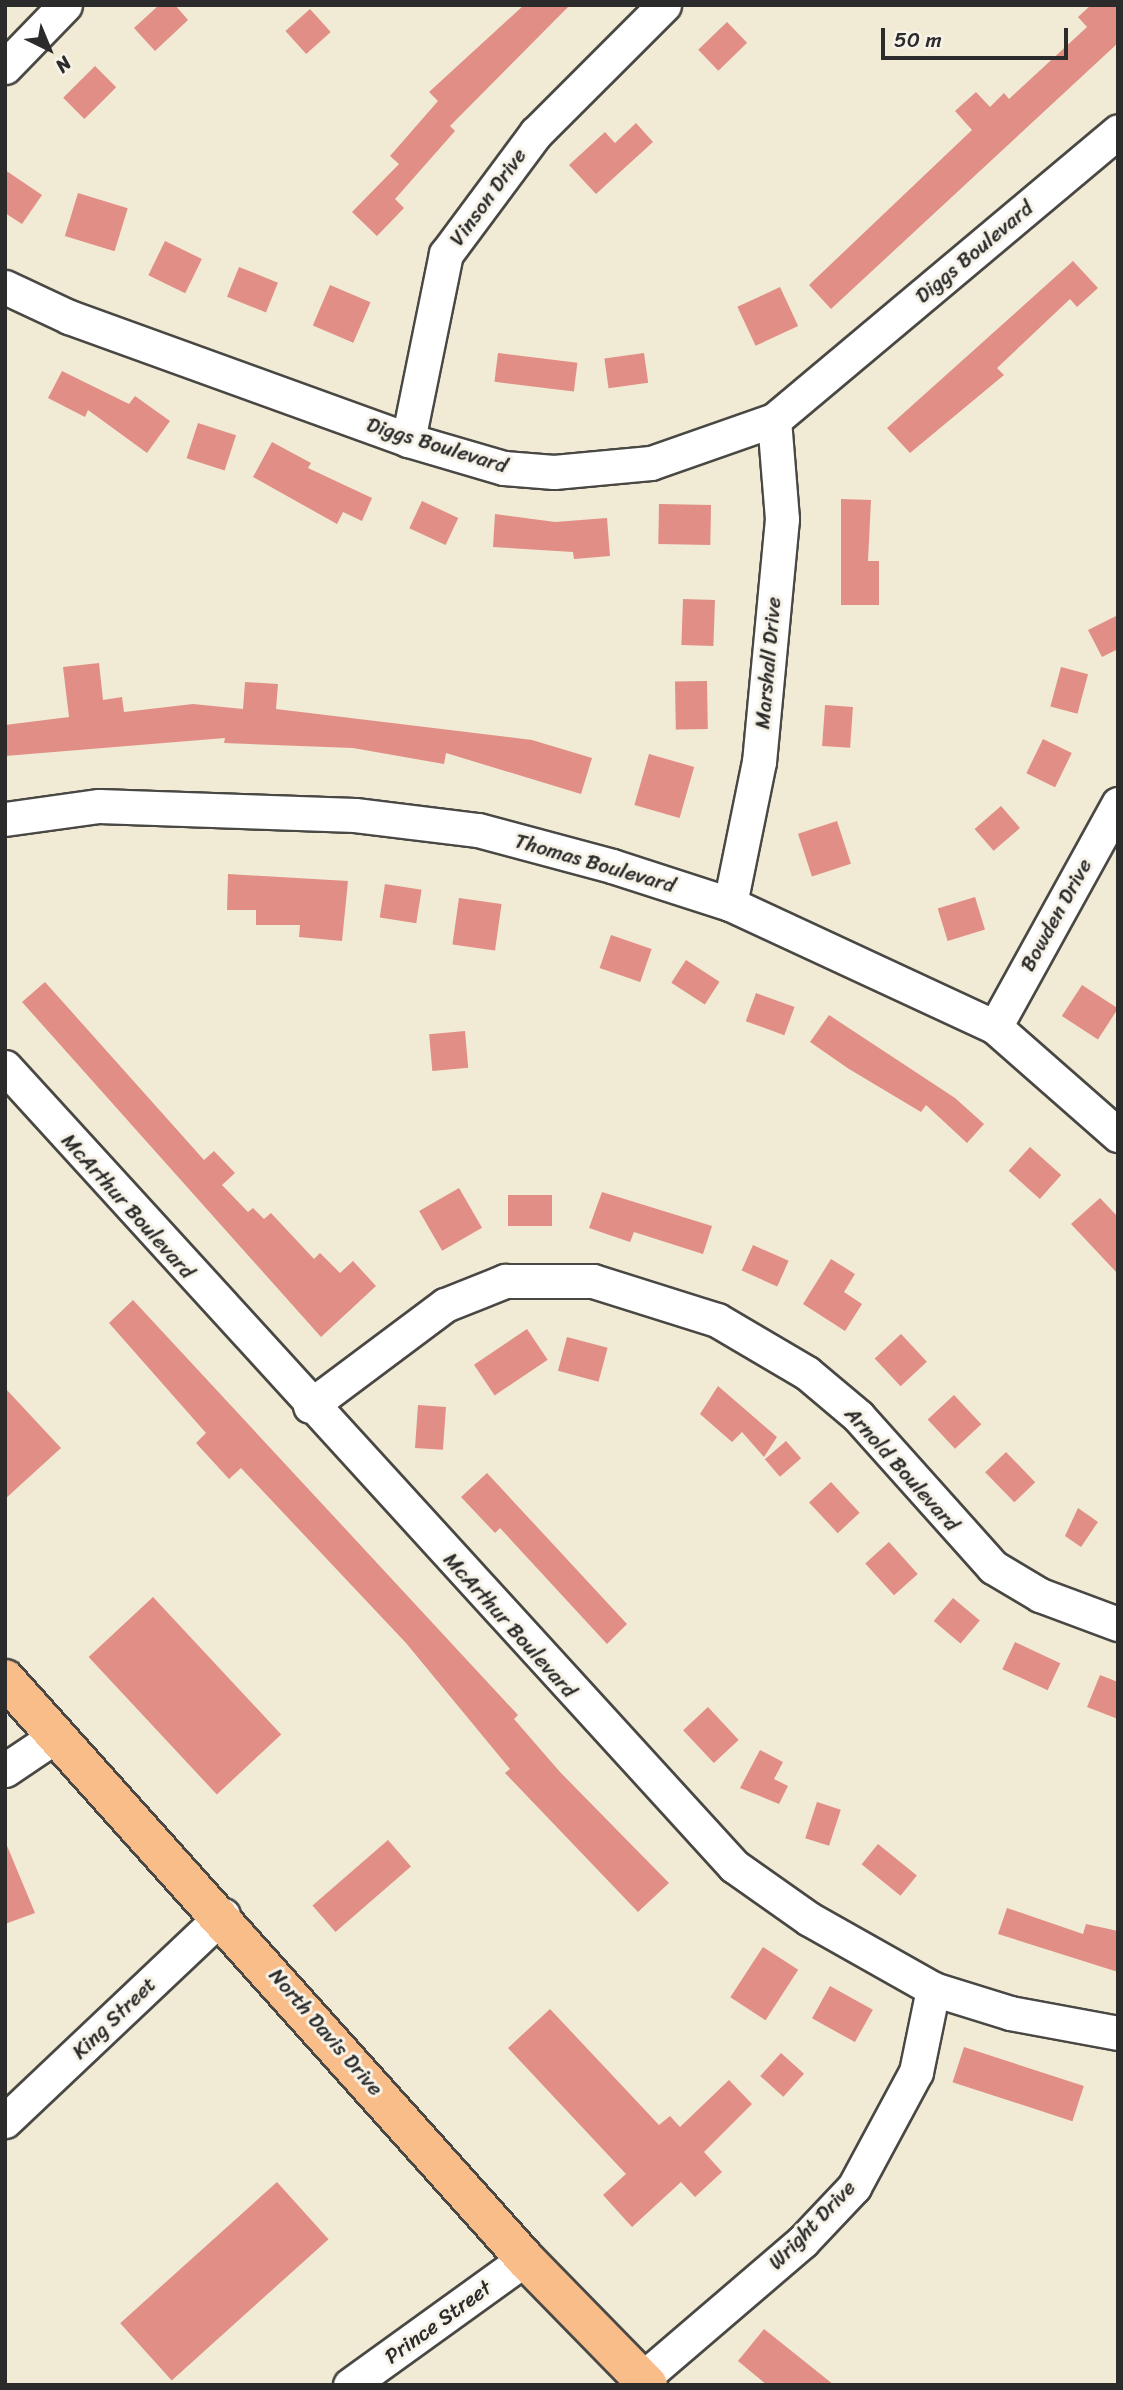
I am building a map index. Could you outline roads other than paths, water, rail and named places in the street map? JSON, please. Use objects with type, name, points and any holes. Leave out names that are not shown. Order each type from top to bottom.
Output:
[{"type":"main road","name":"North Davis Drive","points":[[5,1679],[223,1914],[525,2259],[645,2382]]},
{"type":"street","points":[[5,67],[65,5]]},
{"type":"street","name":"Vinson Drive","points":[[408,440],[446,254],[536,133],[664,5]]},
{"type":"street","name":"Diggs Boulevard","points":[[5,287],[69,317],[408,440],[504,468],[554,472],[651,463],[774,420],[1118,131]]},
{"type":"street","name":"Marshall Drive","points":[[730,904],[759,762],[780,533],[774,420]]},
{"type":"street","name":"Bowden Drive","points":[[995,1027],[1118,804]]},
{"type":"street","name":"Thomas Boulevard","points":[[5,819],[99,806],[355,815],[478,830],[730,904],[995,1027],[1118,1135]]},
{"type":"street","name":"McArthur Boulevard","points":[[5,1067],[310,1406],[734,1866],[809,1919],[933,1989],[1010,2013],[1118,2033]]},
{"type":"street","name":"Arnold Boulevard","points":[[310,1406],[445,1305],[505,1281],[605,1284],[717,1320],[807,1373],[858,1416],[993,1567],[1040,1595],[1118,1623]]},
{"type":"street","points":[[5,1770],[57,1735]]},
{"type":"street","name":"King Street","points":[[5,2121],[223,1914]]},
{"type":"street","name":"Wright Drive","points":[[645,2382],[802,2242],[854,2187],[916,2072],[933,1989]]},
{"type":"street","name":"Prince Street","points":[[350,2385],[525,2259]]}]
